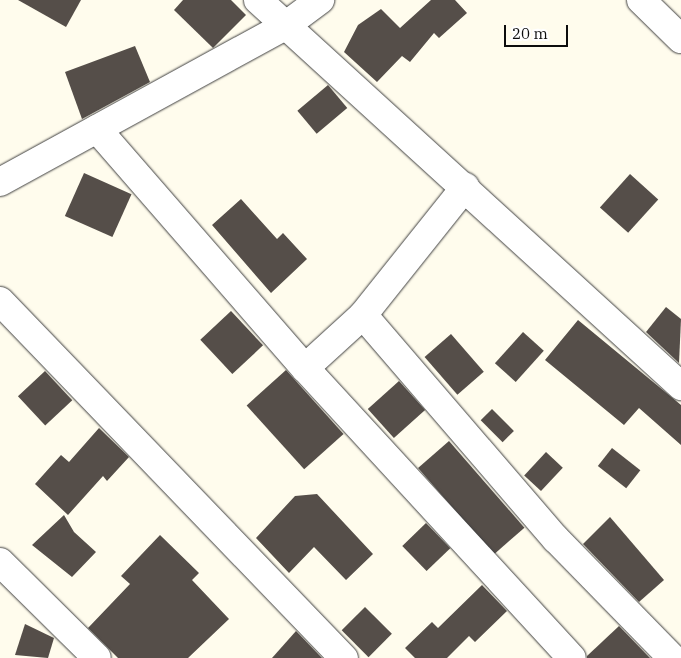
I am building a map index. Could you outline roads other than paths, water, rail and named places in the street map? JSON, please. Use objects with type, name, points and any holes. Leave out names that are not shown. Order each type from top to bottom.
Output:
[{"type":"street","points":[[258,0],[681,386]]},
{"type":"street","points":[[0,182],[286,26],[320,0]]},
{"type":"street","points":[[641,0],[681,39]]},
{"type":"street","points":[[97,129],[305,368],[572,658]]},
{"type":"street","points":[[305,368],[363,315],[465,187]]},
{"type":"street","points":[[0,301],[344,658]]},
{"type":"street","points":[[363,315],[556,539],[672,658]]},
{"type":"street","points":[[0,562],[97,658]]}]
